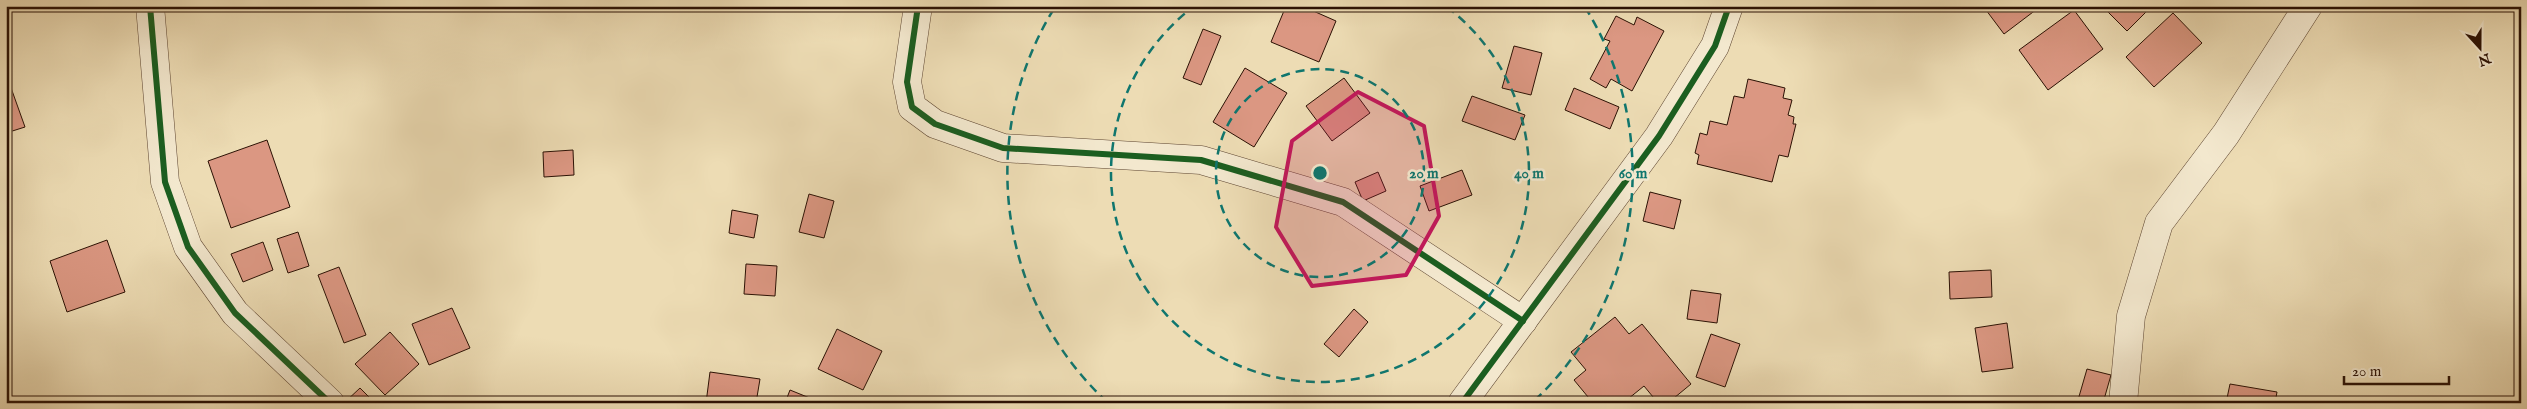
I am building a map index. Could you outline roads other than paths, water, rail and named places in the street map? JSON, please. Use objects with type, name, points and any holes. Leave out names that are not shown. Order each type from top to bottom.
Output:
[{"type":"street","points":[[150,6],[166,182],[188,247],[236,313],[330,403]]},
{"type":"street","points":[[918,6],[907,82],[912,107],[935,124],[1003,148],[1201,160],[1343,202],[1523,321]]},
{"type":"street","points":[[1462,403],[1660,136],[1715,46],[1729,6]]},
{"type":"street","points":[[2123,403],[2131,316],[2159,223],[2226,134],[2308,6]]}]
